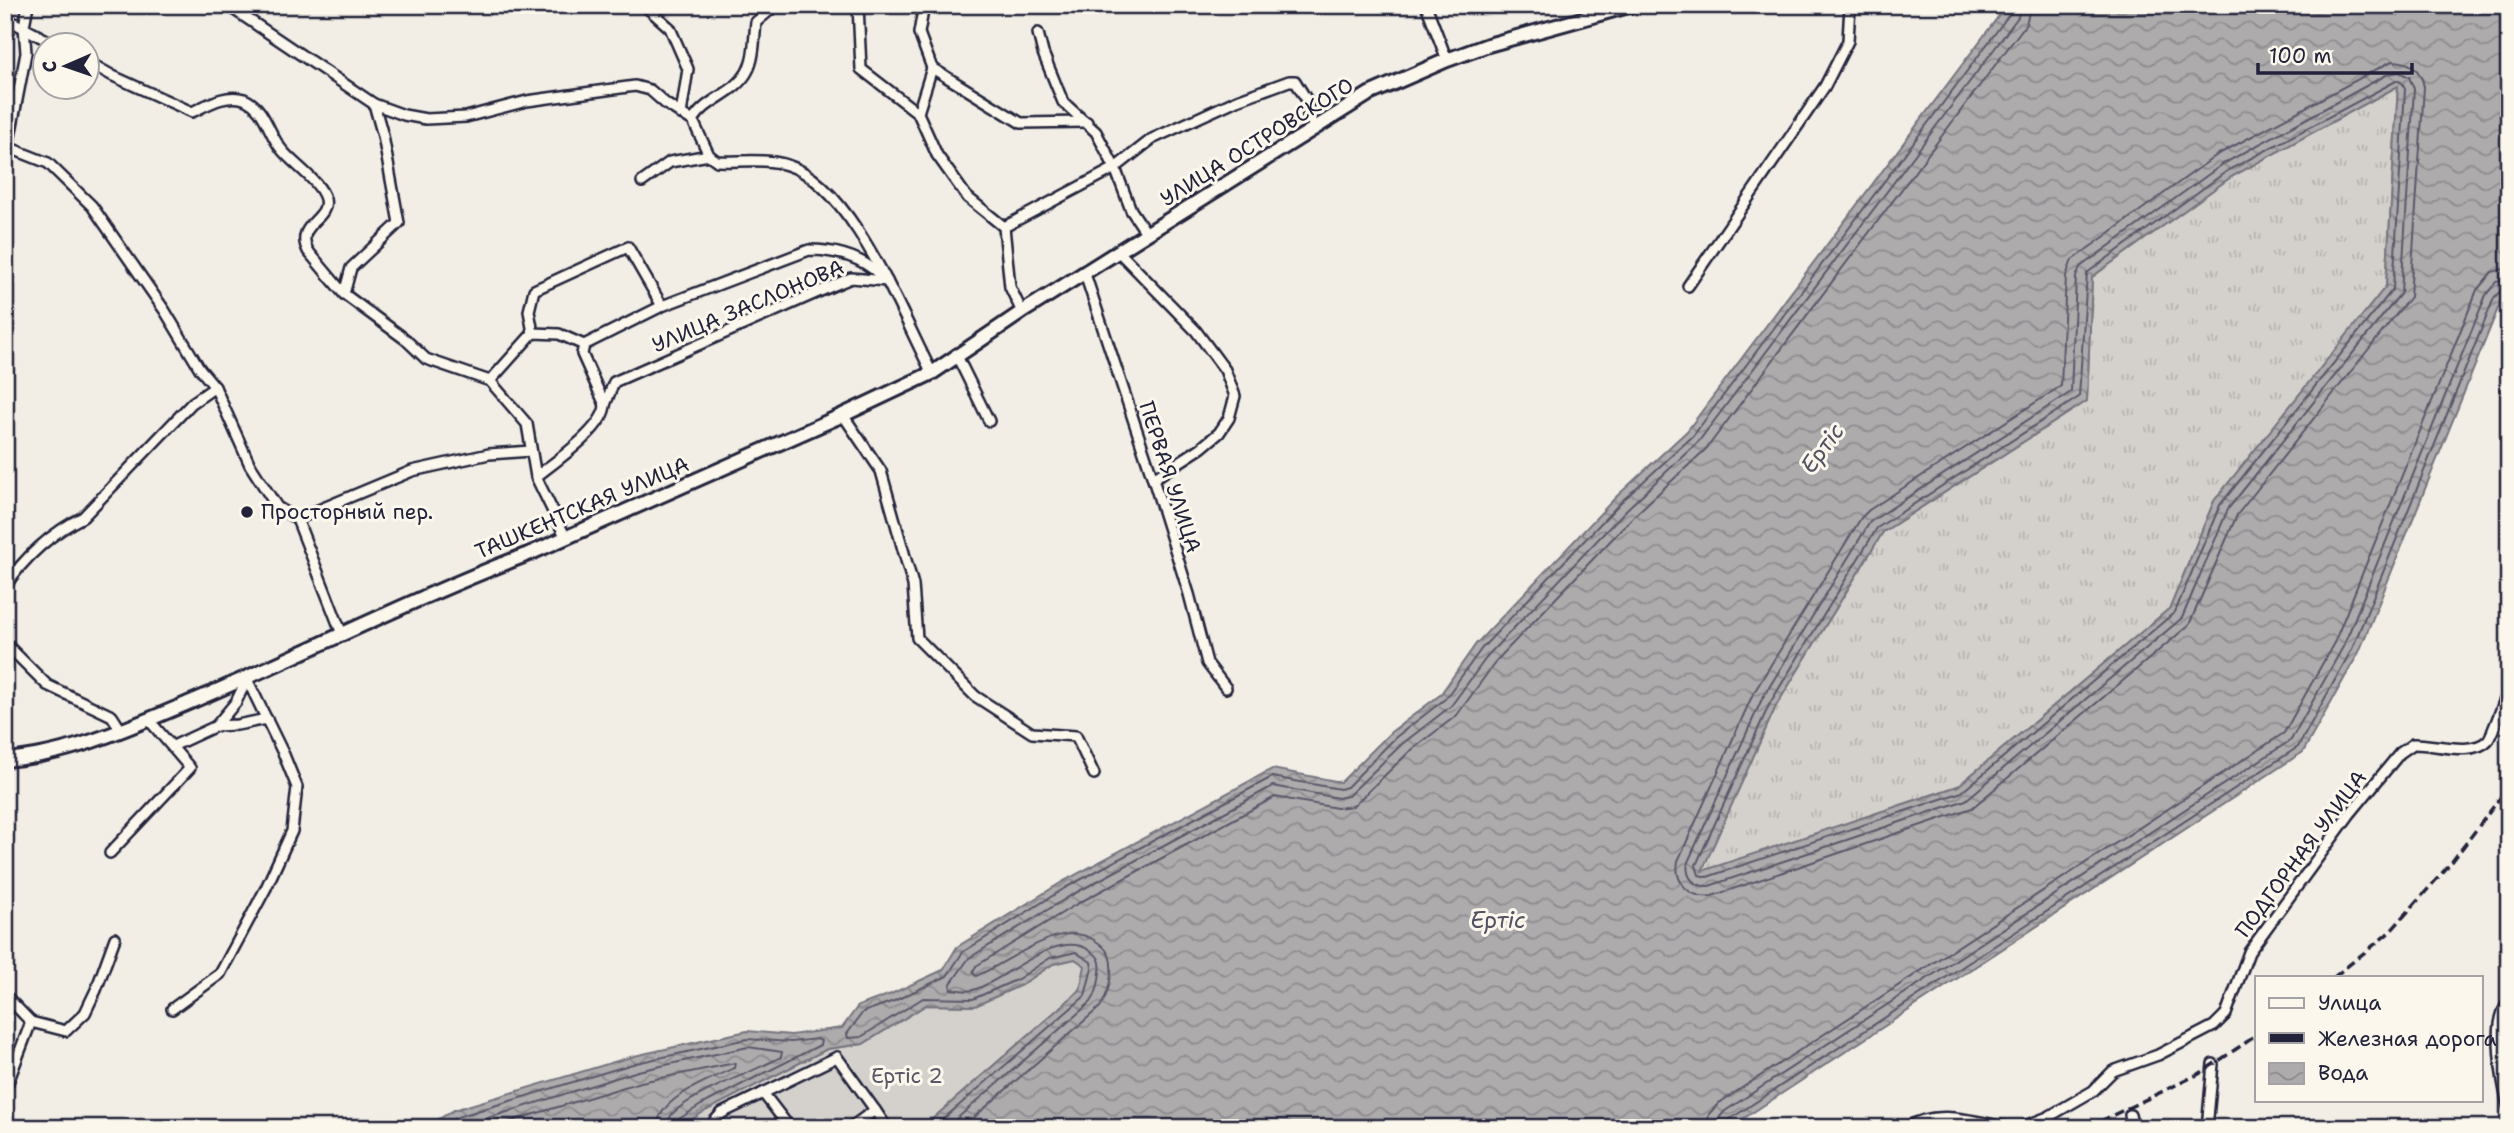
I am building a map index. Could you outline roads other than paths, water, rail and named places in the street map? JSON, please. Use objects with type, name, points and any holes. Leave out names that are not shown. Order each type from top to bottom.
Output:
[{"type":"main road","name":"УЛИЦА ОСТРОВСКОГО","points":[[932,373],[956,354],[1370,94],[1488,45],[1632,5]]},
{"type":"main road","name":"ТАШКЕНТСКАЯ УЛИЦА","points":[[5,760],[64,750],[149,720],[843,415],[932,373]]},
{"type":"street","points":[[28,5],[24,26],[26,53],[7,147],[48,163],[92,206],[165,311],[200,369],[215,387],[250,465],[277,507],[297,519],[342,634]]},
{"type":"street","points":[[227,5],[374,104],[404,115],[426,119],[466,117],[527,101],[635,86],[650,90],[694,121],[709,155],[717,161],[785,164],[801,170],[839,202],[887,281],[932,373]]},
{"type":"street","points":[[644,5],[670,28],[688,69],[681,114]]},
{"type":"street","points":[[694,121],[699,110],[737,84],[747,72],[756,22],[776,5]]},
{"type":"street","points":[[858,5],[860,69],[918,113],[937,155],[967,197],[1004,227],[1010,288],[1022,312]]},
{"type":"street","points":[[918,113],[932,68],[919,33],[924,5]]},
{"type":"street","points":[[1426,5],[1447,60]]},
{"type":"street","points":[[1688,286],[1825,86],[1848,41],[1850,5]]},
{"type":"street","points":[[5,18],[34,32]]},
{"type":"street","points":[[1038,33],[1043,53],[1063,102],[1096,132],[1115,168],[1130,210],[1147,234]]},
{"type":"street","points":[[932,68],[1021,123],[1087,122]]},
{"type":"street","points":[[102,70],[192,112],[219,99],[231,98],[243,99],[256,107],[265,118],[279,148],[310,178],[325,199],[324,209],[306,230],[304,244],[344,294],[405,339],[426,359],[490,381],[527,424],[536,477],[565,536]]},
{"type":"street","points":[[1004,227],[1115,168],[1152,139],[1237,100],[1289,81],[1295,81],[1308,102],[1308,116],[1317,129]]},
{"type":"street","points":[[344,294],[351,268],[399,223],[383,136],[374,104]]},
{"type":"street","points":[[642,182],[670,162],[709,155]]},
{"type":"street","points":[[533,333],[529,311],[534,290],[628,247],[662,306]]},
{"type":"street","name":"УЛИЦА ЗАСЛОНОВА","points":[[584,345],[662,306],[808,250],[830,250],[869,264],[887,281]]},
{"type":"street","points":[[1119,253],[1196,331],[1225,370],[1235,396],[1229,418],[1219,433],[1153,479]]},
{"type":"street","name":"ПЕРВАЯ УЛИЦА","points":[[1085,274],[1153,479],[1189,594],[1207,663],[1226,688]]},
{"type":"street","name":"УЛИЦА ЗАСЛОНОВА","points":[[536,477],[598,423],[605,414],[605,405],[614,382],[851,278],[887,281]]},
{"type":"street","points":[[490,381],[533,333]]},
{"type":"street","points":[[533,333],[559,334],[584,345],[582,354],[605,405]]},
{"type":"street","points":[[956,354],[989,421]]},
{"type":"street","points":[[5,587],[14,573],[40,547],[69,524],[83,517],[192,404],[215,387]]},
{"type":"street","points":[[843,415],[881,471],[913,585],[917,638],[975,696],[1032,733],[1076,736],[1094,774]]},
{"type":"street","points":[[297,519],[412,471],[489,454],[531,451]]},
{"type":"street","points":[[5,643],[47,685],[112,716],[121,730]]},
{"type":"street","points":[[173,1009],[220,974],[266,888],[292,831],[296,786],[247,679]]},
{"type":"street","points":[[216,726],[236,702],[247,679]]},
{"type":"street","name":"ПОДГОРНАЯ УЛИЦА","points":[[2020,1128],[2048,1117],[2093,1091],[2113,1072],[2158,1055],[2214,1027],[2226,1014],[2249,952],[2349,814],[2400,753],[2413,744],[2465,748],[2480,746],[2489,739],[2509,690]]},
{"type":"street","points":[[173,746],[216,726],[267,719]]},
{"type":"street","points":[[110,853],[190,768],[149,720]]},
{"type":"street","points":[[5,995],[31,1022],[66,1031],[85,1013],[115,938]]},
{"type":"street","points":[[2509,1002],[2505,1005],[2499,1023],[2500,1064],[2509,1109]]},
{"type":"street","points":[[5,1090],[31,1022]]},
{"type":"street","points":[[708,1128],[722,1114],[837,1058],[887,1128]]},
{"type":"street","points":[[2207,1128],[2213,1064]]},
{"type":"street","points":[[763,1093],[790,1128]]},
{"type":"street","points":[[850,1128],[875,1110]]},
{"type":"street","points":[[2130,1115],[2133,1128]]},
{"type":"street","points":[[1906,1128],[1915,1122],[1950,1117],[2012,1128]]},
{"type":"water","name":"Ертіс","points":[[2007,5],[2509,5],[2509,291],[2501,301],[2359,652],[2303,752],[1729,1128],[922,1128],[1080,990],[1085,966],[1075,959],[1053,964],[1021,985],[975,1006],[926,1005],[863,1044],[827,1049],[705,1111],[678,1128],[424,1128],[454,1110],[634,1056],[747,1031],[791,1035],[842,1028],[858,1006],[943,970],[957,947],[1062,882],[1272,769],[1341,782],[1391,732],[1440,695],[1476,644],[1616,497],[1687,431]],"holes":[[[2398,86],[2386,286],[2214,501],[2170,608],[1958,786],[1702,871],[1776,706],[1883,532],[2087,401],[2092,277],[2231,177]]]},
{"type":"railway","points":[[2335,976],[2390,932],[2451,863],[2509,786]]},
{"type":"railway","points":[[2086,1128],[2199,1074],[2255,1036]]},
{"type":"place","name":"Просторный пер.","points":[[247,512]]},
{"type":"park label","name":"Ертіс 2","points":[[907,1076]]}]
